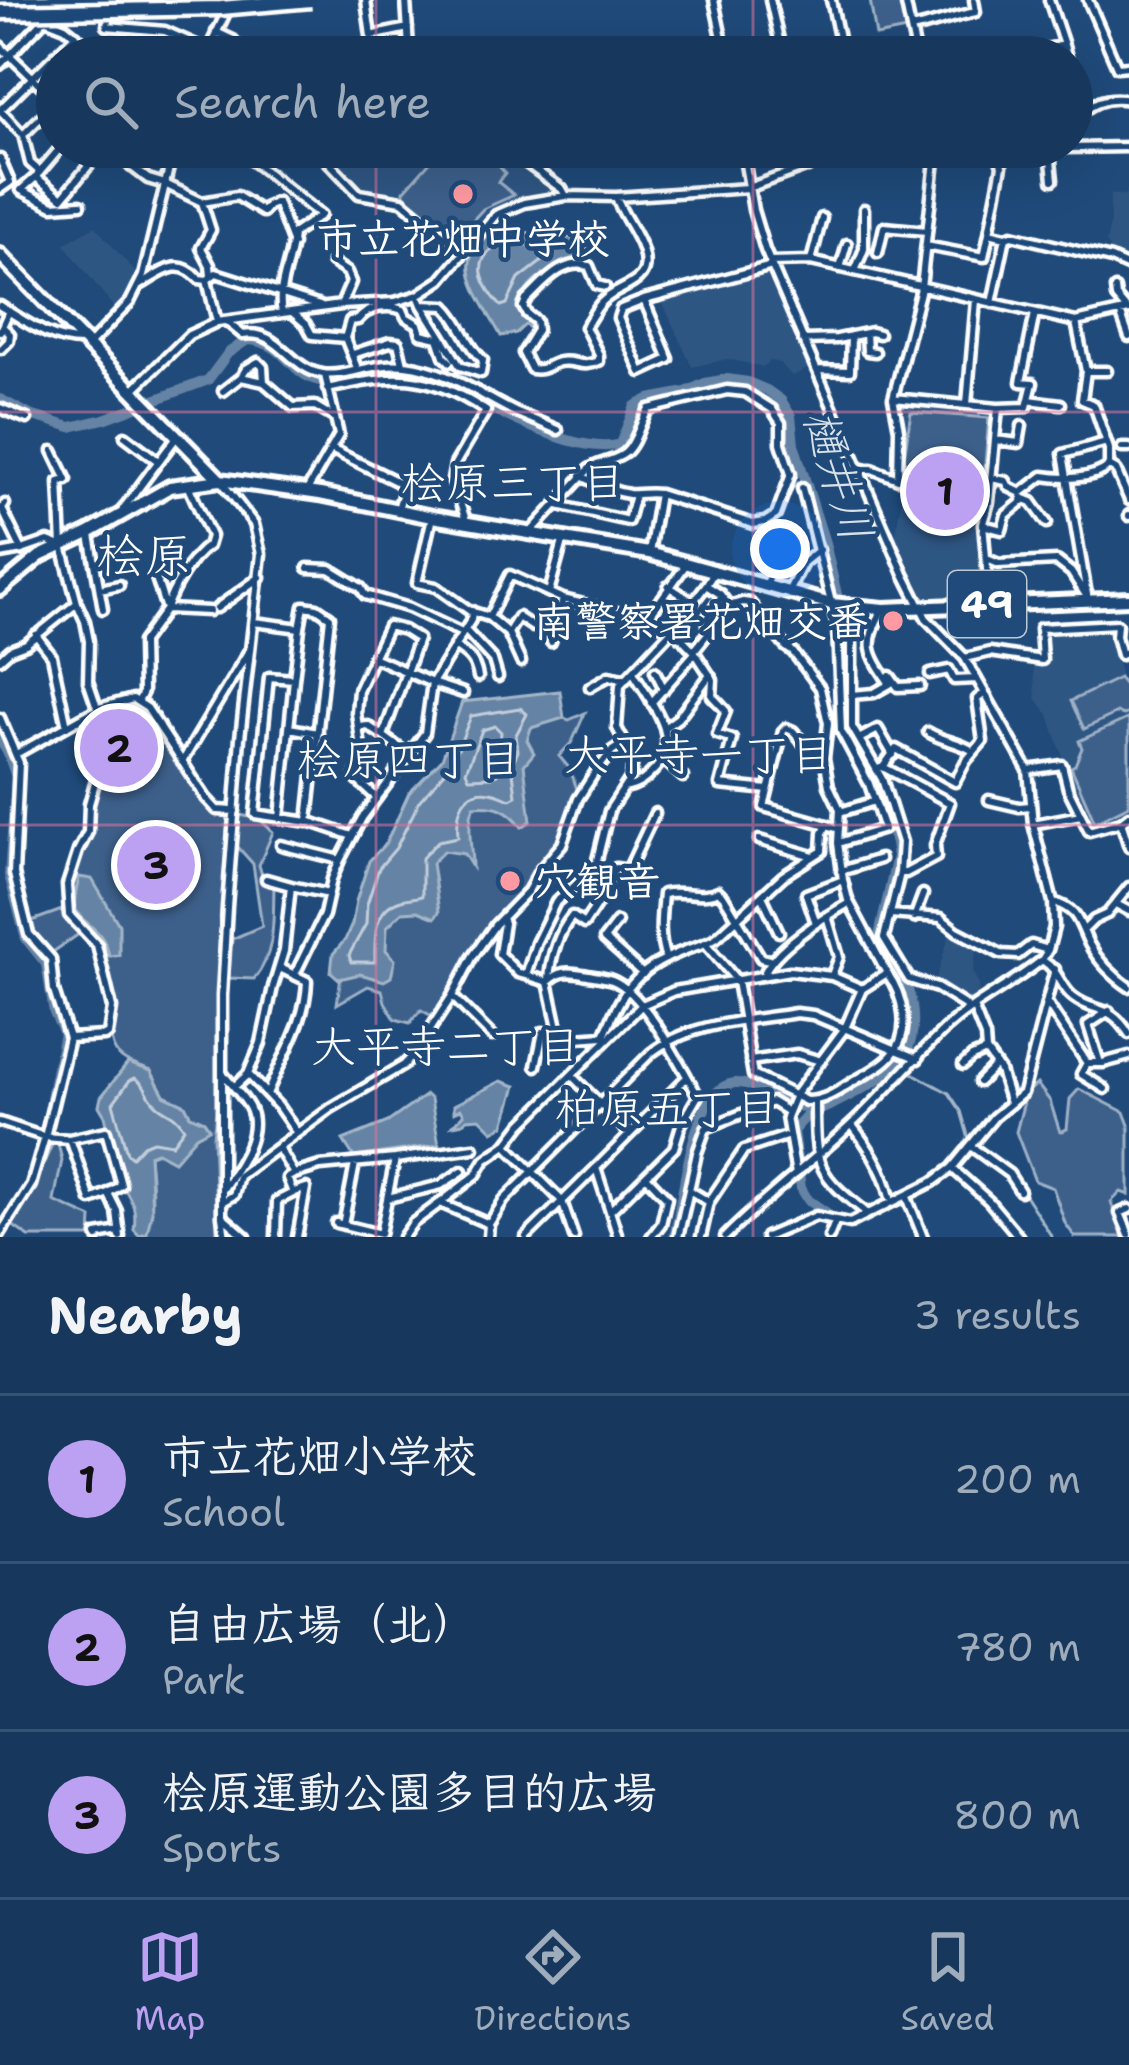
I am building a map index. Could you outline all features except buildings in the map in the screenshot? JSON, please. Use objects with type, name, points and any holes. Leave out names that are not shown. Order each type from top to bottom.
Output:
[{"type":"highway","points":[[0,2],[109,5],[312,0]]},
{"type":"highway","points":[[0,12],[220,8],[312,0]]},
{"type":"highway","points":[[0,12],[109,5]]},
{"type":"main road","points":[[0,255],[220,480]]},
{"type":"main road","name":"49","points":[[0,589],[40,556],[170,487],[220,480],[649,554],[845,606],[920,608],[1129,598]]},
{"type":"street","points":[[366,0],[370,36],[408,28]]},
{"type":"street","points":[[406,0],[409,36]]},
{"type":"street","points":[[714,0],[721,36]]},
{"type":"street","points":[[770,0],[778,36]]},
{"type":"street","points":[[831,0],[839,36]]},
{"type":"street","points":[[905,0],[912,36]]},
{"type":"street","points":[[911,29],[976,12],[974,0]]},
{"type":"street","points":[[1049,0],[1061,36]]},
{"type":"street","points":[[1088,0],[1117,67],[1129,66]]},
{"type":"street","points":[[214,36],[230,4]]},
{"type":"street","points":[[109,5],[107,26],[173,36]]},
{"type":"street","points":[[0,65],[45,20],[76,35]]},
{"type":"street","points":[[216,32],[224,36]]},
{"type":"street","points":[[0,46],[34,77],[0,109],[22,135],[30,164],[62,198],[87,168]]},
{"type":"street","points":[[1093,104],[1105,98],[1129,100]]},
{"type":"street","points":[[22,135],[36,121]]},
{"type":"street","points":[[1093,147],[1129,147]]},
{"type":"street","points":[[0,159],[11,178],[0,189]]},
{"type":"street","points":[[43,168],[21,190],[53,206],[81,204]]},
{"type":"street","points":[[131,168],[202,202],[237,196],[262,212],[277,202],[293,244]]},
{"type":"street","points":[[0,306],[44,332],[86,344],[130,302],[139,286],[169,168]]},
{"type":"street","points":[[264,168],[321,215],[293,234],[280,292],[281,313]]},
{"type":"street","points":[[334,168],[359,194],[402,201],[464,252]]},
{"type":"street","points":[[534,168],[566,196]]},
{"type":"street","points":[[725,1237],[852,1124],[943,1031],[1042,960],[1054,927],[1053,902],[1033,824],[1028,770],[964,658],[920,608],[759,234],[745,168]]},
{"type":"street","points":[[132,391],[189,335],[222,322],[418,296],[441,280],[496,215],[524,202],[748,188],[805,168]]},
{"type":"street","points":[[857,469],[898,479],[899,429],[893,398],[921,288],[934,168]]},
{"type":"street","points":[[926,247],[984,257],[1002,168]]},
{"type":"street","points":[[1052,168],[1053,180]]},
{"type":"street","points":[[605,287],[597,285],[590,266],[581,262],[542,280],[523,307],[536,321],[537,330],[523,353],[531,369],[563,361],[581,366],[599,361],[585,327],[602,301],[641,278],[642,245],[616,197]]},
{"type":"street","points":[[202,202],[211,230],[201,248],[210,265],[209,278],[222,322],[243,335],[256,332],[271,338],[326,382],[340,435],[306,492]]},
{"type":"street","points":[[855,272],[864,249],[864,209]]},
{"type":"street","points":[[811,261],[822,218]]},
{"type":"street","points":[[878,253],[884,226],[927,231]]},
{"type":"street","points":[[989,233],[1091,254],[1129,267]]},
{"type":"street","points":[[992,303],[1006,237]]},
{"type":"street","points":[[840,268],[847,244]]},
{"type":"street","points":[[644,300],[669,359],[640,372],[618,318],[621,309],[644,300],[771,264],[811,261],[1076,322],[1125,310]]},
{"type":"street","points":[[332,262],[347,272],[351,282],[341,305]]},
{"type":"street","points":[[139,286],[178,266],[189,268],[199,279],[216,273],[323,308]]},
{"type":"street","points":[[1115,289],[1125,310],[1129,337]]},
{"type":"street","points":[[418,296],[454,362]]},
{"type":"street","points":[[967,405],[976,300]]},
{"type":"street","points":[[357,368],[345,338],[350,321],[393,306],[418,325],[421,334],[438,338],[444,356],[481,374],[483,359],[471,348],[458,318],[445,306],[422,305]]},
{"type":"street","points":[[1,350],[9,340],[10,334],[2,329],[9,311]]},
{"type":"street","points":[[292,312],[312,335],[345,338]]},
{"type":"street","points":[[893,398],[1027,407],[1033,383],[1021,382],[1035,313]]},
{"type":"street","points":[[862,322],[867,351],[874,352]]},
{"type":"street","points":[[1022,495],[1043,476],[1102,473],[1109,466],[1107,442],[1094,405],[1082,400],[1086,371],[1076,322]]},
{"type":"street","points":[[802,340],[880,334]]},
{"type":"street","points":[[816,370],[850,371],[851,336]]},
{"type":"street","points":[[352,354],[390,341],[398,343],[403,364]]},
{"type":"street","points":[[223,391],[258,362],[264,382]]},
{"type":"street","points":[[446,374],[454,362]]},
{"type":"street","points":[[326,382],[357,368],[403,364],[446,374],[558,430]]},
{"type":"street","points":[[1086,371],[1107,371]]},
{"type":"street","points":[[241,377],[264,382],[293,407],[315,406],[335,418]]},
{"type":"street","points":[[326,382],[400,378],[433,384],[461,394],[486,412],[455,464],[452,480],[467,523]]},
{"type":"street","points":[[530,533],[581,476],[630,448],[649,409],[727,390],[745,392],[772,409],[781,423],[781,443],[791,474],[776,515],[753,524],[659,494],[612,491],[581,476]]},
{"type":"street","points":[[1029,400],[1061,404]]},
{"type":"street","points":[[0,408],[26,419]]},
{"type":"street","points":[[990,604],[983,525],[998,408]]},
{"type":"street","points":[[995,440],[1019,443],[1022,426]]},
{"type":"street","points":[[125,436],[158,461]]},
{"type":"street","points":[[117,517],[177,436]]},
{"type":"street","points":[[1088,600],[1063,454],[1107,442]]},
{"type":"street","points":[[331,449],[398,482],[404,489],[398,510]]},
{"type":"street","points":[[53,451],[67,480],[58,482],[62,546],[85,621],[88,681],[102,722],[88,832],[67,885],[68,915],[97,945],[112,1008],[108,1034],[69,1038]]},
{"type":"street","points":[[1109,466],[1116,470],[1129,500]]},
{"type":"street","points":[[991,478],[1006,481],[1032,502],[1047,523]]},
{"type":"street","points":[[220,480],[254,524],[261,554],[222,996],[225,1237]]},
{"type":"street","points":[[138,703],[143,692],[142,642],[166,609],[194,554],[208,546],[211,536],[187,483]]},
{"type":"street","points":[[802,488],[837,626],[841,731],[869,784],[884,830],[838,843]]},
{"type":"street","points":[[649,554],[659,494]]},
{"type":"street","points":[[556,504],[628,521],[635,495]]},
{"type":"street","points":[[983,525],[1002,530],[1006,514],[1023,502],[1022,495]]},
{"type":"street","points":[[4,504],[2,509],[22,550]]},
{"type":"street","points":[[432,517],[417,583],[436,587],[489,617],[508,633],[521,662]]},
{"type":"street","points":[[89,533],[103,608]]},
{"type":"street","points":[[549,592],[564,538]]},
{"type":"street","points":[[0,554],[48,541],[62,546]]},
{"type":"street","points":[[788,593],[803,562],[819,550]]},
{"type":"street","points":[[765,586],[787,557],[803,562]]},
{"type":"street","points":[[986,559],[999,564],[1057,561],[1071,572],[1088,600]]},
{"type":"street","points":[[646,619],[687,563]]},
{"type":"street","points":[[308,568],[330,569],[365,595],[464,632],[494,660],[498,677]]},
{"type":"street","points":[[526,975],[556,902],[595,868],[609,811],[631,777],[633,758],[617,728],[618,690],[673,629],[714,571]]},
{"type":"street","points":[[489,617],[510,575],[563,598],[673,629],[695,652],[713,680],[712,697],[726,710],[717,734],[732,740],[720,785],[768,790]]},
{"type":"street","points":[[166,609],[213,610],[260,577]]},
{"type":"street","points":[[156,578],[166,609]]},
{"type":"street","points":[[100,589],[119,586]]},
{"type":"street","points":[[668,586],[693,602]]},
{"type":"street","points":[[679,1237],[706,1128],[772,1102],[815,1103],[832,1095],[891,1057],[903,1030],[897,987],[873,952],[849,903],[842,875],[840,812],[824,758],[828,723],[820,688],[750,604],[729,606],[706,586]]},
{"type":"street","points":[[651,704],[709,632],[706,618],[722,597]]},
{"type":"street","points":[[551,642],[563,598]]},
{"type":"street","points":[[0,659],[76,603]]},
{"type":"street","points":[[845,606],[852,643],[852,727],[880,769],[902,842],[886,945],[909,979],[937,988],[970,1009],[1010,1103]]},
{"type":"street","points":[[280,818],[300,628],[304,607],[317,608],[330,616],[311,822]]},
{"type":"street","points":[[850,694],[874,693],[890,683],[872,658],[870,634],[884,609]]},
{"type":"street","points":[[295,974],[324,915],[352,836],[425,733],[431,683],[472,611]]},
{"type":"street","points":[[508,633],[518,617],[533,627]]},
{"type":"street","points":[[254,622],[300,628]]},
{"type":"street","points":[[964,658],[990,652],[1042,660],[1040,628],[1117,624],[1121,655],[1129,650]]},
{"type":"street","points":[[377,798],[355,778],[362,754],[358,690],[388,626],[418,639],[383,736]]},
{"type":"street","points":[[36,635],[52,656],[67,726]]},
{"type":"street","points":[[454,646],[476,664],[478,677]]},
{"type":"street","points":[[182,762],[250,649]]},
{"type":"street","points":[[374,657],[464,693]]},
{"type":"street","points":[[929,674],[949,670],[954,680],[976,679]]},
{"type":"street","points":[[624,788],[645,780],[663,759],[667,726],[633,671]]},
{"type":"street","points":[[655,671],[664,689]]},
{"type":"street","points":[[667,726],[710,675]]},
{"type":"street","points":[[590,687],[609,676],[624,679]]},
{"type":"street","points":[[885,676],[898,687],[920,686]]},
{"type":"street","points":[[294,680],[269,677],[254,814],[311,822],[352,836]]},
{"type":"street","points":[[880,769],[896,749],[955,782],[983,741],[977,699],[985,693]]},
{"type":"street","points":[[16,754],[99,708],[133,699],[147,708],[206,798],[218,810],[235,811]]},
{"type":"street","points":[[0,718],[19,763],[11,846],[14,874],[29,934],[51,959],[54,991],[69,1038],[31,1185],[0,1234]]},
{"type":"street","points":[[358,727],[368,726],[409,755]]},
{"type":"street","points":[[289,728],[318,733]]},
{"type":"street","points":[[824,758],[817,759],[786,728],[764,807],[839,829]]},
{"type":"street","points":[[858,739],[878,729],[893,755]]},
{"type":"street","points":[[928,732],[974,751]]},
{"type":"street","points":[[222,1202],[234,1195],[238,1176],[355,1092],[404,1065],[426,1038],[472,956],[562,844],[578,799],[596,771],[624,743]]},
{"type":"street","points":[[663,759],[683,777]]},
{"type":"street","points":[[1028,770],[1062,766],[1068,790],[1089,831],[1129,816]]},
{"type":"street","points":[[880,769],[950,802],[935,845],[936,857],[900,874]]},
{"type":"street","points":[[989,800],[1031,806]]},
{"type":"street","points":[[840,812],[875,801]]},
{"type":"street","points":[[628,870],[655,813]]},
{"type":"street","points":[[1033,824],[1081,815]]},
{"type":"street","points":[[1121,822],[1129,847]]},
{"type":"street","points":[[536,1066],[542,1032],[576,1039],[604,1036],[626,988],[655,964],[706,944],[737,920],[783,876],[822,851],[827,825]]},
{"type":"street","points":[[759,840],[813,856]]},
{"type":"street","points":[[281,845],[340,860]]},
{"type":"street","points":[[816,923],[806,894],[880,859]]},
{"type":"street","points":[[602,889],[616,868],[638,873]]},
{"type":"street","points":[[560,1036],[548,982],[550,960],[572,916],[584,924],[603,895],[589,875]]},
{"type":"street","points":[[266,879],[329,894]]},
{"type":"street","points":[[234,1088],[248,1074],[261,1043],[284,951],[291,886]]},
{"type":"street","points":[[1085,929],[1107,914],[1129,887]]},
{"type":"street","points":[[666,959],[659,928],[663,894],[718,891],[761,958],[769,960]]},
{"type":"street","points":[[914,918],[923,894]]},
{"type":"street","points":[[762,897],[779,932]]},
{"type":"street","points":[[1053,902],[1081,921],[1090,945],[1114,977],[1129,987]]},
{"type":"street","points":[[763,976],[769,960],[849,903]]},
{"type":"street","points":[[1116,904],[1129,911]]},
{"type":"street","points":[[890,914],[941,918],[1001,954],[1018,956],[1030,945],[1048,950]]},
{"type":"street","points":[[826,916],[839,957],[832,976]]},
{"type":"street","points":[[502,918],[499,954],[518,974],[548,982]]},
{"type":"street","points":[[617,922],[604,939],[643,974]]},
{"type":"street","points":[[706,944],[736,981],[753,1075],[791,1104]]},
{"type":"street","points":[[1042,960],[1055,969],[1072,996],[1109,1011],[1129,1034]]},
{"type":"street","points":[[267,1094],[306,1005],[307,981],[280,968]]},
{"type":"street","points":[[766,1237],[808,1217],[850,1223],[952,1168],[994,1117],[1022,1093],[1055,969]]},
{"type":"street","points":[[403,1237],[413,1223],[476,1175],[485,1160],[641,1005],[674,992],[790,971],[832,976],[862,989]]},
{"type":"street","points":[[548,982],[557,973],[568,972],[614,980],[626,988],[656,1023],[698,1096],[674,1148],[610,1211]]},
{"type":"street","points":[[800,1172],[786,1117],[791,1104],[845,1028],[862,989],[887,973]]},
{"type":"street","points":[[897,987],[909,979]]},
{"type":"street","points":[[452,996],[492,1036]]},
{"type":"street","points":[[1047,1003],[1087,1063]]},
{"type":"street","points":[[1100,1063],[1088,1024],[1109,1011]]},
{"type":"street","points":[[488,1237],[489,1224],[504,1200],[665,1042],[689,1031],[796,1013],[813,1015],[916,1058]]},
{"type":"street","points":[[963,1065],[986,1051]]},
{"type":"street","points":[[751,1061],[797,1054],[821,1060]]},
{"type":"street","points":[[1087,1063],[1129,1056]]},
{"type":"street","points":[[1087,1063],[1081,1074],[1105,1089]]},
{"type":"street","points":[[979,1082],[996,1065]]},
{"type":"street","points":[[222,1072],[252,1112],[252,1132],[222,1190]]},
{"type":"street","points":[[248,1074],[297,1132]]},
{"type":"street","points":[[572,1076],[630,1134]]},
{"type":"street","points":[[526,1237],[687,1077]]},
{"type":"street","points":[[815,1103],[817,1157],[830,1184],[868,1215]]},
{"type":"street","points":[[852,1124],[884,1175],[890,1197]]},
{"type":"street","points":[[1,1126],[70,1139],[106,1130],[121,1185],[92,1200],[70,1139]]},
{"type":"street","points":[[701,1237],[709,1202],[744,1150],[790,1135]]},
{"type":"street","points":[[506,1144],[562,1201],[574,1237]]},
{"type":"street","points":[[972,1147],[1009,1174],[1020,1191]]},
{"type":"street","points":[[278,1148],[294,1174]]},
{"type":"street","points":[[293,1193],[287,1178],[320,1166],[474,1148]]},
{"type":"street","points":[[356,1162],[339,1224],[380,1234],[395,1159]]},
{"type":"street","points":[[596,1168],[618,1237]]},
{"type":"street","points":[[952,1168],[1019,1237]]},
{"type":"street","points":[[388,1198],[441,1185],[462,1172]]},
{"type":"street","points":[[646,1175],[667,1198],[661,1224],[651,1237]]},
{"type":"street","points":[[276,1237],[277,1201],[306,1188],[297,1237]]},
{"type":"street","points":[[689,1190],[709,1202]]},
{"type":"street","points":[[98,1237],[120,1234],[108,1193]]},
{"type":"street","points":[[907,1196],[923,1237]]},
{"type":"street","points":[[440,1203],[489,1224]]},
{"type":"street","points":[[1129,1209],[1120,1214],[1129,1235]]},
{"type":"street","points":[[222,1216],[246,1237]]},
{"type":"street","points":[[829,1237],[833,1221]]},
{"type":"shaded area","points":[[870,0],[905,0],[911,29],[876,36]]},
{"type":"shaded area","name":"市立花畑中学校","points":[[338,168],[526,168],[554,189],[486,214],[457,242],[402,196],[361,191]]},
{"type":"shaded area","points":[[424,168],[500,168],[505,173],[498,182],[514,195],[483,209],[456,238],[404,191]]},
{"type":"shaded area","points":[[1129,185],[1129,265],[1113,258],[1106,242],[1110,195],[1125,195]]},
{"type":"shaded area","points":[[95,226],[136,273],[132,289],[115,309],[64,244]]},
{"type":"shaded area","points":[[770,268],[778,298],[805,361],[812,367],[792,376],[780,363],[770,361],[763,367],[727,359],[692,367],[661,299]]},
{"type":"shaded area","points":[[896,401],[996,409],[987,502],[979,522],[986,599],[920,598],[895,539],[904,481],[900,479]]},
{"type":"shaded area","points":[[911,412],[989,418],[982,499],[957,496],[957,475],[902,470]]},
{"type":"shaded area","points":[[1114,628],[1121,677],[1129,686],[1129,810],[1092,825],[1074,790],[1049,715],[1036,698],[1033,663],[1045,662],[1043,630]]},
{"type":"shaded area","points":[[1119,678],[1129,690],[1129,713],[1117,713],[1084,729],[1071,701]]},
{"type":"shaded area","points":[[133,699],[147,708],[217,810],[235,811],[222,1072],[213,1136],[217,1237],[142,1237],[151,1208],[149,1155],[157,1152],[174,1160],[209,1128],[190,1115],[185,1105],[164,1095],[151,1071],[117,1054],[98,949],[69,915],[67,885],[88,832],[89,804],[100,765],[99,708]]},
{"type":"shaded area","points":[[585,713],[572,742],[559,756],[570,769],[578,792],[561,843],[471,955],[432,1016],[421,1010],[410,1023],[395,1019],[382,990],[368,986],[337,1004],[341,976],[383,946],[385,923],[473,800],[522,774],[529,723],[556,715],[569,720]]},
{"type":"shaded area","points":[[1129,718],[1129,805],[1095,822],[1071,767],[1082,748],[1079,741]]},
{"type":"shaded area","points":[[240,815],[259,819],[273,832],[259,865],[263,879],[274,886],[272,935],[254,979],[229,978],[232,939],[262,926],[253,864],[237,846]]},
{"type":"shaded area","points":[[62,910],[79,934],[50,954],[33,935],[29,922]]},
{"type":"shaded area","points":[[950,933],[977,945],[973,973],[979,985],[977,999],[968,1005],[934,985]]},
{"type":"shaded area","points":[[1037,1084],[1050,1101],[1060,1132],[1067,1129],[1070,1099],[1079,1089],[1124,1112],[1129,1125],[1129,1195],[1121,1192],[1111,1202],[1125,1237],[1075,1237],[1053,1188],[1035,1181],[1016,1132],[1026,1094]]},
{"type":"shaded area","points":[[54,1140],[62,1160],[54,1201],[92,1218],[91,1237],[29,1237],[12,1225]]},
{"type":"water","points":[[509,228],[544,239],[571,237],[589,250],[547,272],[526,291],[522,301],[535,325],[532,329],[525,325],[501,336],[475,289],[470,261],[475,248],[488,237]]},
{"type":"water","points":[[560,691],[564,718],[531,728],[527,740],[534,753],[524,765],[531,821],[522,827],[501,809],[474,806],[472,867],[464,854],[444,851],[432,863],[439,912],[435,918],[418,911],[402,912],[387,927],[386,950],[395,960],[391,977],[384,981],[360,974],[339,979],[331,972],[333,954],[352,924],[369,861],[386,843],[409,793],[442,759],[462,702]]},
{"type":"water","points":[[79,877],[92,879],[119,925],[119,955],[109,956],[102,938],[78,913]]},
{"type":"water","points":[[128,1063],[151,1071],[164,1095],[185,1105],[209,1129],[196,1136],[174,1161],[157,1152],[149,1155],[152,1211],[147,1233],[139,1235],[99,1106]]},
{"type":"water","points":[[501,1081],[516,1086],[504,1125],[493,1131],[480,1118],[453,1125],[464,1114],[461,1109],[454,1112],[454,1105]]},
{"type":"water","points":[[426,1095],[431,1099],[439,1145],[354,1157],[343,1140],[388,1122]]},
{"type":"waterway","name":"樋井川","points":[[0,399],[30,415],[71,427],[208,380],[228,353],[247,340],[270,346],[316,380],[381,372],[422,375],[452,385],[539,430],[596,446],[620,444],[635,406],[705,383],[748,382],[781,400],[791,416],[794,444],[845,629],[847,729],[874,775],[892,827],[897,856],[878,940],[908,990],[913,1028],[899,1064],[815,1112],[743,1083],[720,1089],[698,1125],[674,1237]]},
{"type":"waterway","points":[[0,741],[16,777],[9,875],[26,939],[46,964],[54,1013],[64,1033],[51,1098]]},
{"type":"waterway","points":[[898,1065],[949,1093],[961,1111],[969,1139],[1007,1167],[1052,1237]]},
{"type":"waterway","points":[[810,1112],[793,1131],[801,1188],[808,1200],[827,1213]]},
{"type":"waterway","points":[[38,1173],[47,1142]]},
{"type":"waterway","points":[[825,1237],[827,1213]]},
{"type":"place","name":"市立花畑中学校","points":[[463,194]]},
{"type":"place","name":"市立花畑小学校","points":[[945,491]]},
{"type":"place","name":"南警察署花畑交番","points":[[893,621]]},
{"type":"place","name":"自由広場（北）","points":[[119,748]]},
{"type":"place","name":"桧原運動公園多目的広場","points":[[156,865]]},
{"type":"place","name":"穴観音","points":[[510,881]]},
{"type":"district","name":"桧原三丁目","points":[[513,482]]},
{"type":"district","name":"桧原","points":[[144,555]]},
{"type":"district","name":"大平寺一丁目","points":[[699,754]]},
{"type":"district","name":"桧原四丁目","points":[[409,759]]},
{"type":"district","name":"大平寺二丁目","points":[[446,1046]]},
{"type":"district","name":"柏原五丁目","points":[[667,1108]]}]
